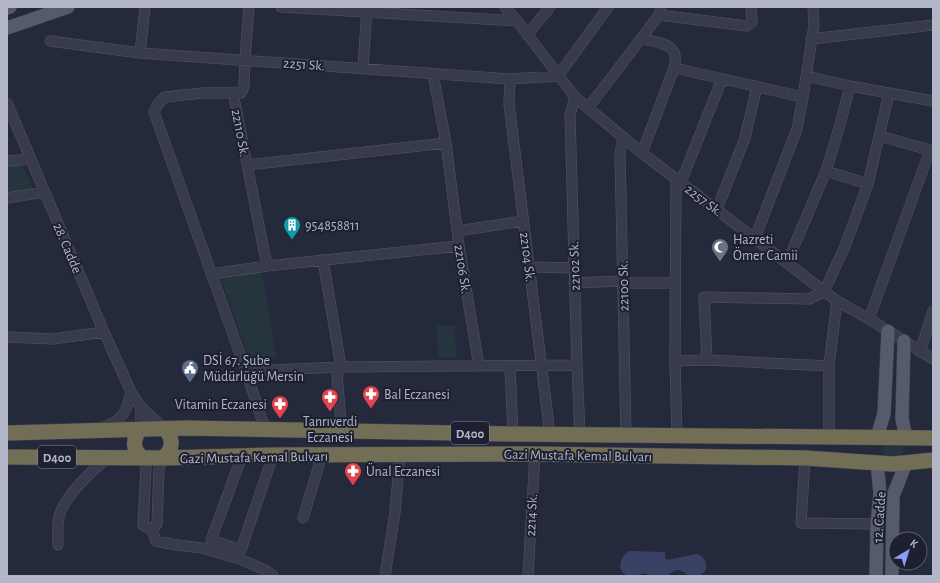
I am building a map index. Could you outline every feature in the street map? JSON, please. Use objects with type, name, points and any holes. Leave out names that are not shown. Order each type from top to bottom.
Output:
[{"type":"highway","name":"Gazi Mustafa Kemal Bulvarı","points":[[7,433],[141,429],[265,429],[342,432],[933,438]]},
{"type":"highway","points":[[141,429],[136,434],[134,444],[137,453],[143,458]]},
{"type":"highway","points":[[163,458],[169,452],[172,442],[169,433],[165,429]]},
{"type":"highway","points":[[877,437],[872,446],[873,456],[877,462]]},
{"type":"highway","points":[[906,437],[911,451],[910,457],[906,463]]},
{"type":"highway","name":"Gazi Mustafa Kemal Bulvarı","points":[[7,457],[163,458],[273,455],[535,454],[805,458],[906,463],[933,460]]},
{"type":"main road","points":[[7,28],[68,7]]},
{"type":"main road","points":[[877,437],[884,414],[888,331]]},
{"type":"main road","points":[[904,341],[902,419],[906,437]]},
{"type":"main road","name":"12. Cadde","points":[[876,576],[877,524],[880,494],[877,462]]},
{"type":"main road","name":"12. Cadde","points":[[892,576],[893,496],[906,463]]},
{"type":"street","points":[[140,53],[145,7]]},
{"type":"street","name":"22110 Sk.","points":[[249,7],[244,86],[241,93],[233,93],[266,266]]},
{"type":"street","points":[[281,7],[366,10],[517,21]]},
{"type":"street","name":"2257 Sk.","points":[[504,7],[517,21],[575,97],[623,138],[824,292],[933,359]]},
{"type":"street","points":[[528,35],[550,7]]},
{"type":"street","points":[[558,76],[608,7]]},
{"type":"street","points":[[588,108],[641,39],[660,11],[746,26],[752,22],[751,7]]},
{"type":"street","points":[[755,238],[797,129],[814,25],[813,7]]},
{"type":"street","points":[[363,68],[366,10]]},
{"type":"street","points":[[811,39],[933,25]]},
{"type":"street","points":[[641,39],[668,46],[674,52],[676,59],[642,153]]},
{"type":"street","name":"2251 Sk.","points":[[50,41],[140,53],[434,74],[510,79],[558,76]]},
{"type":"street","points":[[674,68],[803,97]]},
{"type":"street","name":"22106 Sk.","points":[[434,74],[446,143],[460,246],[479,366]]},
{"type":"street","points":[[806,76],[850,86],[933,101]]},
{"type":"street","name":"22104 Sk.","points":[[510,79],[509,104],[550,434]]},
{"type":"street","points":[[677,436],[675,282],[678,180],[722,79]]},
{"type":"street","points":[[717,209],[745,138],[757,86]]},
{"type":"street","points":[[787,263],[826,171],[840,126],[850,86]]},
{"type":"street","points":[[233,93],[202,93],[165,97],[158,104],[154,112],[246,371],[265,429]]},
{"type":"street","points":[[707,360],[704,297],[809,299],[824,292],[845,246],[868,184],[889,93]]},
{"type":"street","name":"22102 Sk.","points":[[575,97],[570,115],[574,284],[580,435]]},
{"type":"street","name":"28. Cadde","points":[[7,104],[131,392],[140,407],[165,429]]},
{"type":"street","points":[[869,319],[932,151],[880,136]]},
{"type":"street","name":"22100 Sk.","points":[[623,138],[620,153],[626,435]]},
{"type":"street","points":[[247,164],[446,143]]},
{"type":"street","points":[[7,161],[31,159]]},
{"type":"street","points":[[826,171],[868,184]]},
{"type":"street","points":[[7,198],[44,192]]},
{"type":"street","points":[[458,230],[523,221]]},
{"type":"street","points":[[211,274],[266,266],[460,246]]},
{"type":"street","points":[[323,260],[342,367],[337,375],[342,432]]},
{"type":"street","points":[[529,267],[574,268]]},
{"type":"street","points":[[574,284],[622,281],[626,283],[675,282]]},
{"type":"street","points":[[828,437],[829,366],[837,301]]},
{"type":"street","points":[[920,352],[933,312]]},
{"type":"street","points":[[7,337],[53,339],[104,332]]},
{"type":"street","points":[[675,361],[707,360],[829,366]]},
{"type":"street","points":[[246,371],[342,367],[577,365]]},
{"type":"street","points":[[510,366],[513,434]]},
{"type":"street","points":[[95,431],[116,422],[127,410],[131,392]]},
{"type":"street","name":"28. Cadde","points":[[140,407],[141,429]]},
{"type":"street","points":[[385,576],[395,512],[400,454]]},
{"type":"street","name":"2214 Sk.","points":[[528,576],[535,454]]},
{"type":"street","points":[[242,456],[211,540],[241,550],[273,455]]},
{"type":"street","points":[[303,518],[322,455]]},
{"type":"street","points":[[58,545],[59,517],[64,505],[71,494],[88,475],[108,458]]},
{"type":"street","points":[[143,458],[146,468],[143,525],[152,530],[156,541],[208,550],[240,559],[265,570],[273,576]]},
{"type":"street","points":[[152,530],[157,524],[159,469],[163,458]]},
{"type":"street","points":[[805,458],[801,523],[877,524]]},
{"type":"shaded area","points":[[22,164],[33,189],[7,195],[7,165]]},
{"type":"shaded area","points":[[262,272],[276,358],[250,360],[221,280],[224,276]]},
{"type":"shaded area","points":[[455,325],[456,357],[438,357],[437,326]]},
{"type":"shaded area","points":[[885,443],[901,444],[903,446],[903,452],[898,456],[884,454],[882,448]]},
{"type":"water","points":[[629,551],[665,552],[665,558],[668,560],[696,554],[703,558],[706,563],[706,570],[701,575],[694,577],[679,570],[674,571],[668,576],[650,576],[645,573],[629,576],[622,571],[620,564],[623,556]]},
{"type":"place","name":"954858811","points":[[292,240]]},
{"type":"place","name":"Hazreti Ömer Camii","points":[[720,262]]},
{"type":"place","name":"DSİ 67. Şube Müdürlüğü Mersin","points":[[190,383]]},
{"type":"place","name":"Bal Eczanesi","points":[[371,409]]},
{"type":"place","name":"Tanrıverdi Eczanesi","points":[[330,412]]},
{"type":"place","name":"Vitamin Eczanesi","points":[[280,419]]},
{"type":"place","name":"Ünal Eczanesi","points":[[353,486]]}]
